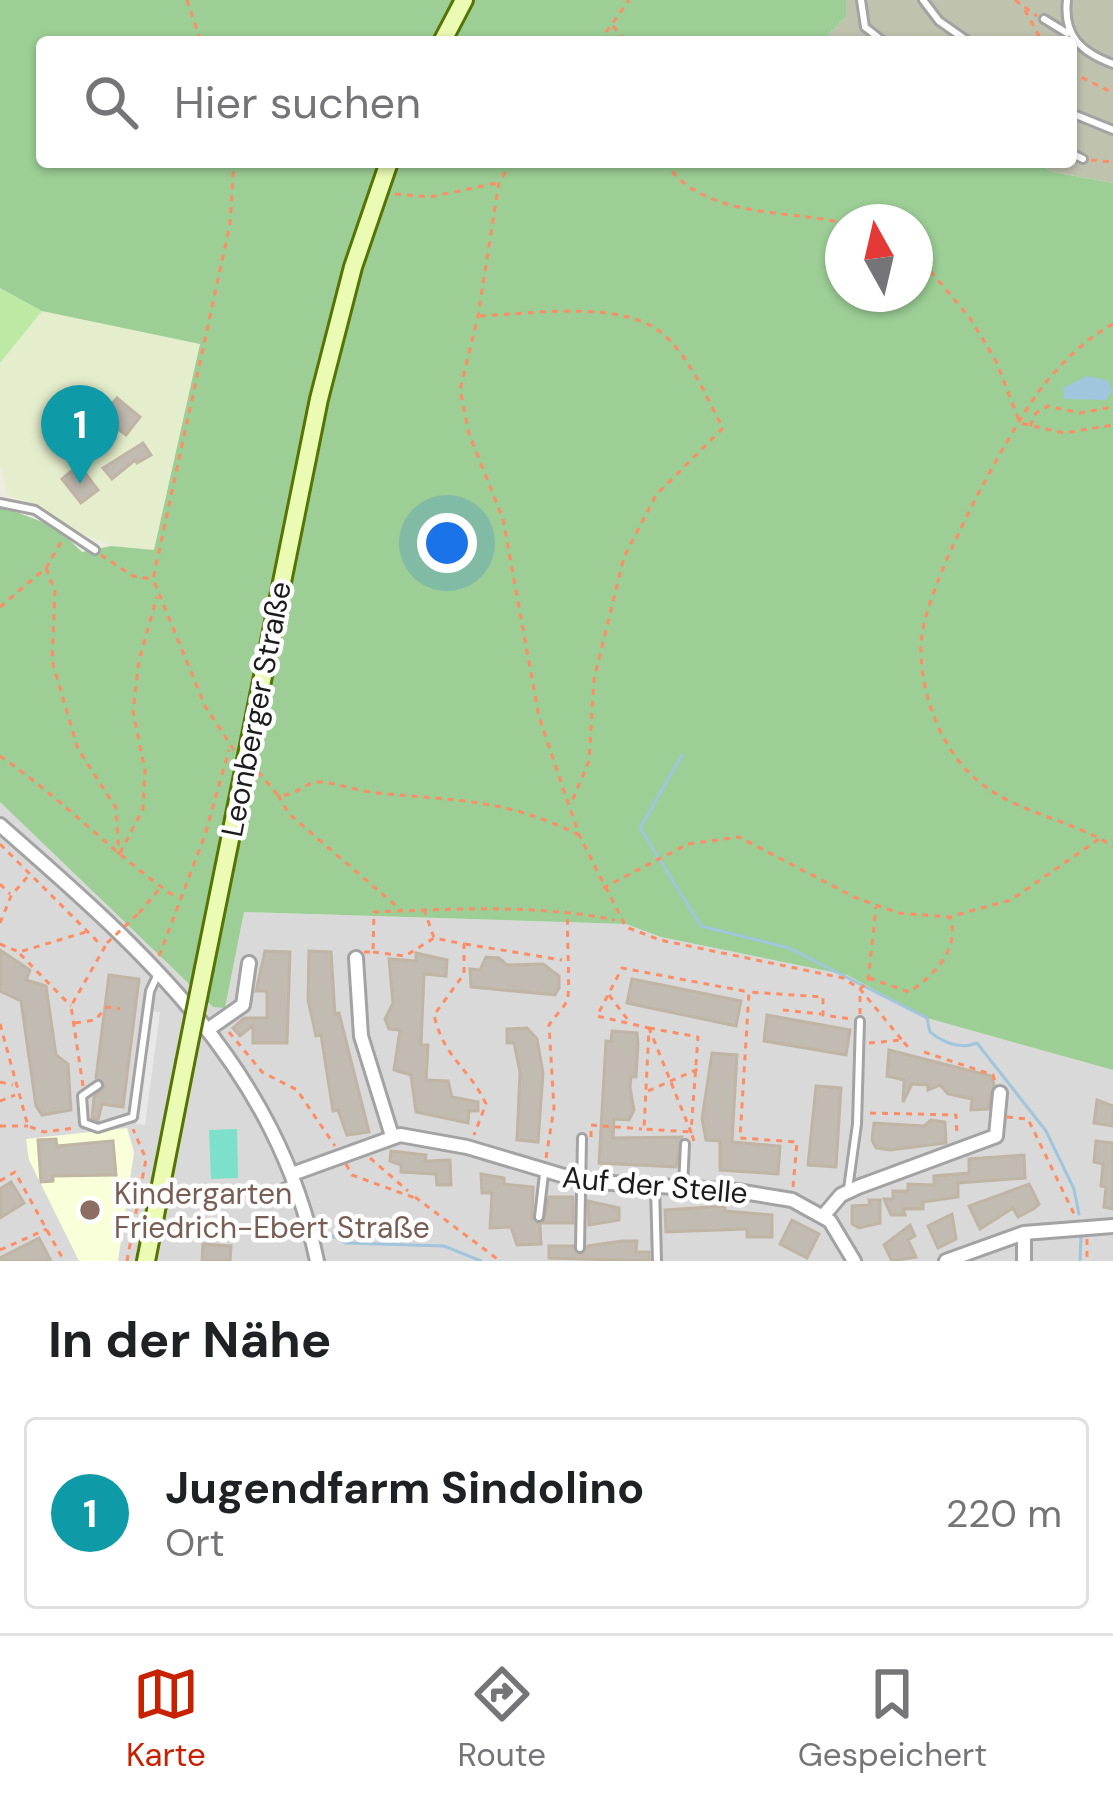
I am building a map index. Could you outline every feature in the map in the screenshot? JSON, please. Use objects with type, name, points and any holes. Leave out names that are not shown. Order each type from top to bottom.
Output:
[{"type":"main road","points":[[445,36],[464,0]]},
{"type":"main road","name":"Leonberger Straße","points":[[146,1261],[324,376],[386,168]]},
{"type":"street","points":[[0,825],[158,966],[210,1028],[272,1124],[296,1178],[317,1261]]},
{"type":"street","points":[[356,958],[361,1036],[392,1136]]},
{"type":"street","points":[[210,1028],[243,1005],[249,963]]},
{"type":"street","points":[[854,1261],[824,1215],[848,1192],[996,1136],[1000,1093]]},
{"type":"street","name":"Auf der Stelle","points":[[296,1178],[392,1136],[467,1147],[544,1174],[581,1181],[792,1200],[824,1215]]},
{"type":"street","points":[[946,1261],[1024,1233],[1113,1226]]},
{"type":"street","points":[[1024,1233],[1024,1261]]},
{"type":"lane","points":[[860,0],[865,27],[876,36]]},
{"type":"lane","points":[[922,0],[939,21],[960,36]]},
{"type":"lane","points":[[1067,0],[1070,35]]},
{"type":"lane","points":[[1042,18],[1070,35]]},
{"type":"lane","points":[[1077,42],[1089,55],[1113,64]]},
{"type":"lane","points":[[1077,115],[1113,130]]},
{"type":"lane","points":[[1077,156],[1083,159]]},
{"type":"lane","points":[[0,502],[34,510],[95,550]]},
{"type":"lane","points":[[98,1085],[85,1090],[84,1123],[98,1128],[130,1120],[158,966]]},
{"type":"lane","points":[[848,1192],[862,1045],[860,1021]]},
{"type":"lane","points":[[580,1248],[582,1138]]},
{"type":"lane","points":[[683,1187],[689,1143]]},
{"type":"lane","points":[[539,1217],[544,1174]]},
{"type":"lane","points":[[277,1191],[296,1178]]},
{"type":"lane","points":[[656,1186],[657,1261]]},
{"type":"path","points":[[187,0],[199,36]]},
{"type":"path","points":[[603,36],[629,0]]},
{"type":"path","points":[[1015,0],[1039,36]]},
{"type":"path","points":[[1025,10],[1042,18]]},
{"type":"path","points":[[1041,10],[1042,18]]},
{"type":"path","points":[[612,25],[621,36]]},
{"type":"path","points":[[1077,75],[1113,94]]},
{"type":"path","points":[[1083,159],[1113,162]]},
{"type":"path","points":[[158,966],[176,898],[205,835],[230,747],[205,706],[153,579],[235,196],[234,168]]},
{"type":"path","points":[[508,168],[499,182],[478,316],[460,390],[469,434],[503,519],[539,717],[579,835],[620,920]]},
{"type":"path","points":[[671,168],[693,189],[731,206],[825,220]]},
{"type":"path","points":[[377,192],[430,197],[499,182]]},
{"type":"path","points":[[933,274],[970,318],[996,361],[1020,423],[1029,428],[1064,433],[1112,425],[1113,407],[1080,412],[1048,406],[1036,412],[1029,428]]},
{"type":"path","points":[[478,316],[602,311],[660,331],[690,367],[723,428],[656,495],[624,557],[594,679],[589,760],[570,804]]},
{"type":"path","points":[[1113,324],[1057,370],[1020,423],[925,616],[923,675],[940,730],[980,784],[1010,803],[1113,846]]},
{"type":"path","points":[[0,608],[46,568],[67,532]]},
{"type":"path","points":[[95,550],[133,576],[153,579]]},
{"type":"path","points":[[46,568],[56,591],[52,661],[78,749],[116,808],[119,854]]},
{"type":"path","points":[[119,854],[143,809],[145,771],[133,710],[139,661],[157,597]]},
{"type":"path","points":[[0,756],[82,816],[119,854],[176,898]]},
{"type":"path","points":[[246,760],[289,814],[403,911]]},
{"type":"path","points":[[278,795],[297,794],[311,783],[322,782],[378,794],[454,796],[510,805],[579,835]]},
{"type":"path","points":[[603,888],[701,840],[739,837],[876,905],[949,916],[1011,900],[1100,838]]},
{"type":"path","points":[[0,844],[105,945]]},
{"type":"path","points":[[0,923],[11,896],[31,874]]},
{"type":"path","points":[[0,884],[11,896]]},
{"type":"path","points":[[85,1090],[71,1006],[105,945],[161,887]]},
{"type":"path","points":[[783,1010],[860,1021],[860,990],[869,978],[876,905]]},
{"type":"path","points":[[424,908],[434,938]]},
{"type":"path","points":[[373,952],[374,912],[568,910],[620,920],[661,940],[827,972],[860,990],[909,1048]]},
{"type":"path","points":[[544,1174],[554,1108],[549,1025],[566,1004],[570,985],[563,960],[568,910]]},
{"type":"path","points":[[869,978],[909,992],[922,984],[940,970],[953,936],[949,916]]},
{"type":"path","points":[[19,952],[87,932]]},
{"type":"path","points":[[356,958],[357,952],[405,956],[434,938],[563,960]]},
{"type":"path","points":[[0,944],[19,952],[71,1006]]},
{"type":"path","points":[[464,944],[464,974],[434,1015],[450,1060],[474,1079],[486,1105],[467,1147]]},
{"type":"path","points":[[689,1143],[698,1036],[597,1016],[622,968],[749,992],[823,997],[823,1015]]},
{"type":"path","points":[[749,992],[740,1138],[797,1142],[792,1200]]},
{"type":"path","points":[[609,993],[632,1024]]},
{"type":"path","points":[[73,1024],[95,1020],[107,1007],[120,1009]]},
{"type":"path","points":[[1,1026],[28,1126]]},
{"type":"path","points":[[649,1028],[691,1132]]},
{"type":"path","points":[[644,1129],[649,1028]]},
{"type":"path","points":[[862,1045],[884,1038],[902,1040]]},
{"type":"path","points":[[925,1052],[993,1075],[1000,1093]]},
{"type":"path","points":[[646,1092],[698,1069]]},
{"type":"path","points":[[0,1082],[15,1085]]},
{"type":"path","points":[[0,1101],[17,1094]]},
{"type":"path","points":[[871,1113],[956,1115],[957,1150]]},
{"type":"path","points":[[999,1120],[1016,1115],[1028,1119],[1082,1225],[1088,1261]]},
{"type":"path","points":[[127,1261],[146,1160],[130,1120]]},
{"type":"path","points":[[0,1126],[28,1126],[44,1132],[84,1123]]},
{"type":"path","points":[[590,1144],[591,1125],[691,1132]]},
{"type":"path","points":[[359,1148],[415,1198],[500,1261]]},
{"type":"path","points":[[341,1155],[352,1175],[415,1198]]},
{"type":"path","points":[[0,1181],[15,1172],[64,1261]]},
{"type":"path","points":[[0,1250],[47,1229]]},
{"type":"shaded area","points":[[846,0],[1113,0],[1113,183],[1046,168],[1077,168],[1077,36],[827,36],[846,17]]},
{"type":"shaded area","points":[[42,311],[200,343],[154,550],[111,546],[72,529],[41,507],[8,495],[0,465],[0,363]]},
{"type":"shaded area","points":[[1087,376],[1109,381],[1112,392],[1106,400],[1064,399],[1063,388]]},
{"type":"shaded area","points":[[0,802],[213,1007],[225,1007],[244,912],[626,924],[661,937],[847,975],[927,1018],[1113,1070],[1113,1261],[0,1261]]},
{"type":"shaded area","points":[[150,1011],[160,1012],[145,1125],[136,1124]]},
{"type":"shaded area","name":"Kindergarten Friedrich-Ebert Straße","points":[[127,1128],[134,1152],[118,1261],[79,1261],[29,1160],[26,1139]]},
{"type":"shaded area","points":[[237,1129],[238,1178],[211,1179],[209,1130]]},
{"type":"green space","points":[[0,0],[846,0],[846,17],[827,36],[36,36],[36,168],[1046,168],[1113,183],[1113,1070],[927,1018],[847,975],[661,937],[626,924],[244,912],[225,1008],[213,1007],[0,802],[0,506],[56,527],[82,552],[111,546],[154,550],[200,344],[42,311],[0,288]]},
{"type":"green space","points":[[0,288],[42,311],[0,363]]},
{"type":"building","points":[[117,398],[140,417],[126,435],[102,417]]},
{"type":"building","points":[[143,443],[151,455],[135,460],[112,479],[103,468]]},
{"type":"building","points":[[79,465],[98,490],[81,503],[62,479]]},
{"type":"building","points":[[0,950],[30,970],[26,980],[46,986],[56,1055],[68,1064],[71,1110],[42,1115],[36,1106],[21,1001],[0,991]]},
{"type":"building","points":[[265,951],[290,952],[287,1043],[253,1043],[253,1025],[240,1036],[233,1028],[244,1018],[267,1018],[267,991],[256,991]]},
{"type":"building","points":[[309,951],[331,952],[335,1014],[339,1013],[369,1132],[347,1135],[338,1110],[333,1111],[321,1035],[316,1036],[308,1000]]},
{"type":"building","points":[[416,953],[447,960],[446,976],[424,974],[421,1045],[428,1045],[426,1080],[448,1081],[452,1097],[478,1102],[478,1111],[469,1111],[468,1123],[416,1112],[411,1075],[394,1070],[400,1030],[389,1029],[385,1019],[393,1003],[389,959],[416,961]]},
{"type":"building","points":[[486,957],[499,958],[507,965],[543,964],[559,976],[559,988],[555,995],[471,987],[470,969],[480,970]]},
{"type":"building","points":[[109,975],[139,979],[123,1107],[102,1104],[98,1120],[92,1118],[94,1097],[105,1086],[96,1078]]},
{"type":"building","points":[[632,979],[741,1001],[736,1026],[627,1003]]},
{"type":"building","points":[[767,1015],[850,1030],[846,1055],[764,1041]]},
{"type":"building","points":[[527,1028],[537,1039],[543,1073],[538,1142],[517,1140],[520,1072],[514,1043],[507,1043],[507,1029]]},
{"type":"building","points":[[612,1031],[637,1033],[638,1044],[636,1077],[631,1077],[630,1087],[634,1110],[629,1120],[614,1119],[613,1138],[682,1137],[676,1167],[599,1163],[606,1041],[611,1042]]},
{"type":"building","points":[[889,1050],[991,1076],[994,1084],[988,1109],[971,1110],[972,1099],[948,1094],[940,1085],[928,1090],[928,1085],[912,1084],[903,1102],[904,1080],[887,1076]]},
{"type":"building","points":[[712,1053],[737,1055],[732,1142],[780,1146],[778,1174],[720,1170],[720,1141],[706,1140],[702,1119]]},
{"type":"building","points":[[816,1086],[841,1088],[836,1167],[808,1165]]},
{"type":"building","points":[[1097,1100],[1113,1106],[1113,1126],[1094,1123]]},
{"type":"building","points":[[931,1120],[945,1122],[946,1143],[890,1150],[876,1148],[872,1140],[874,1123],[924,1126]]},
{"type":"building","points":[[56,1139],[57,1146],[113,1141],[116,1175],[53,1176],[53,1181],[41,1182],[38,1140]]},
{"type":"building","points":[[1096,1141],[1113,1143],[1113,1209],[1104,1207],[1103,1164],[1094,1162]]},
{"type":"building","points":[[391,1151],[426,1155],[425,1161],[450,1160],[451,1185],[437,1185],[436,1174],[401,1172],[401,1165],[390,1161]]},
{"type":"building","points":[[1024,1155],[1025,1178],[958,1183],[958,1197],[923,1202],[923,1209],[903,1209],[905,1215],[891,1215],[884,1199],[893,1199],[893,1191],[908,1191],[908,1184],[934,1185],[934,1176],[969,1173],[969,1159]]},
{"type":"building","points":[[481,1174],[504,1178],[504,1184],[533,1187],[532,1217],[540,1224],[541,1244],[517,1245],[511,1227],[490,1228],[492,1193],[482,1193]]},
{"type":"building","points":[[11,1182],[24,1203],[0,1218],[0,1189]]},
{"type":"building","points":[[1029,1184],[1039,1204],[1035,1208],[1018,1217],[1013,1208],[980,1229],[969,1206]]},
{"type":"building","points":[[549,1197],[573,1197],[573,1223],[543,1223]]},
{"type":"building","points":[[869,1200],[880,1200],[880,1223],[859,1228],[852,1224],[852,1206],[870,1205]]},
{"type":"building","points":[[588,1201],[619,1208],[619,1220],[589,1225]]},
{"type":"building","points":[[725,1206],[725,1211],[772,1215],[772,1237],[747,1237],[747,1229],[666,1232],[665,1210]]},
{"type":"building","points":[[952,1214],[956,1239],[938,1248],[928,1226]]},
{"type":"building","points":[[792,1220],[819,1234],[807,1258],[780,1244]]},
{"type":"building","points":[[910,1225],[915,1236],[908,1240],[916,1257],[892,1261],[884,1245]]},
{"type":"building","points":[[39,1238],[51,1261],[0,1261],[0,1258]]},
{"type":"building","points":[[637,1241],[636,1252],[649,1252],[649,1261],[549,1258],[549,1246],[573,1246],[581,1255],[588,1246]]},
{"type":"building","points":[[203,1244],[231,1246],[230,1261],[202,1261]]},
{"type":"waterway","points":[[682,755],[640,828],[701,926],[789,948],[927,1018],[930,1032],[941,1039],[958,1045],[977,1043],[1046,1131],[1074,1189],[1079,1214]]},
{"type":"waterway","points":[[319,1229],[346,1243],[444,1246],[481,1261]]},
{"type":"waterway","points":[[1080,1261],[1081,1236]]},
{"type":"place","name":"Jugendfarm Sindolino","points":[[80,484]]},
{"type":"place","name":"Kindergarten Friedrich-Ebert Straße","points":[[90,1210]]}]
